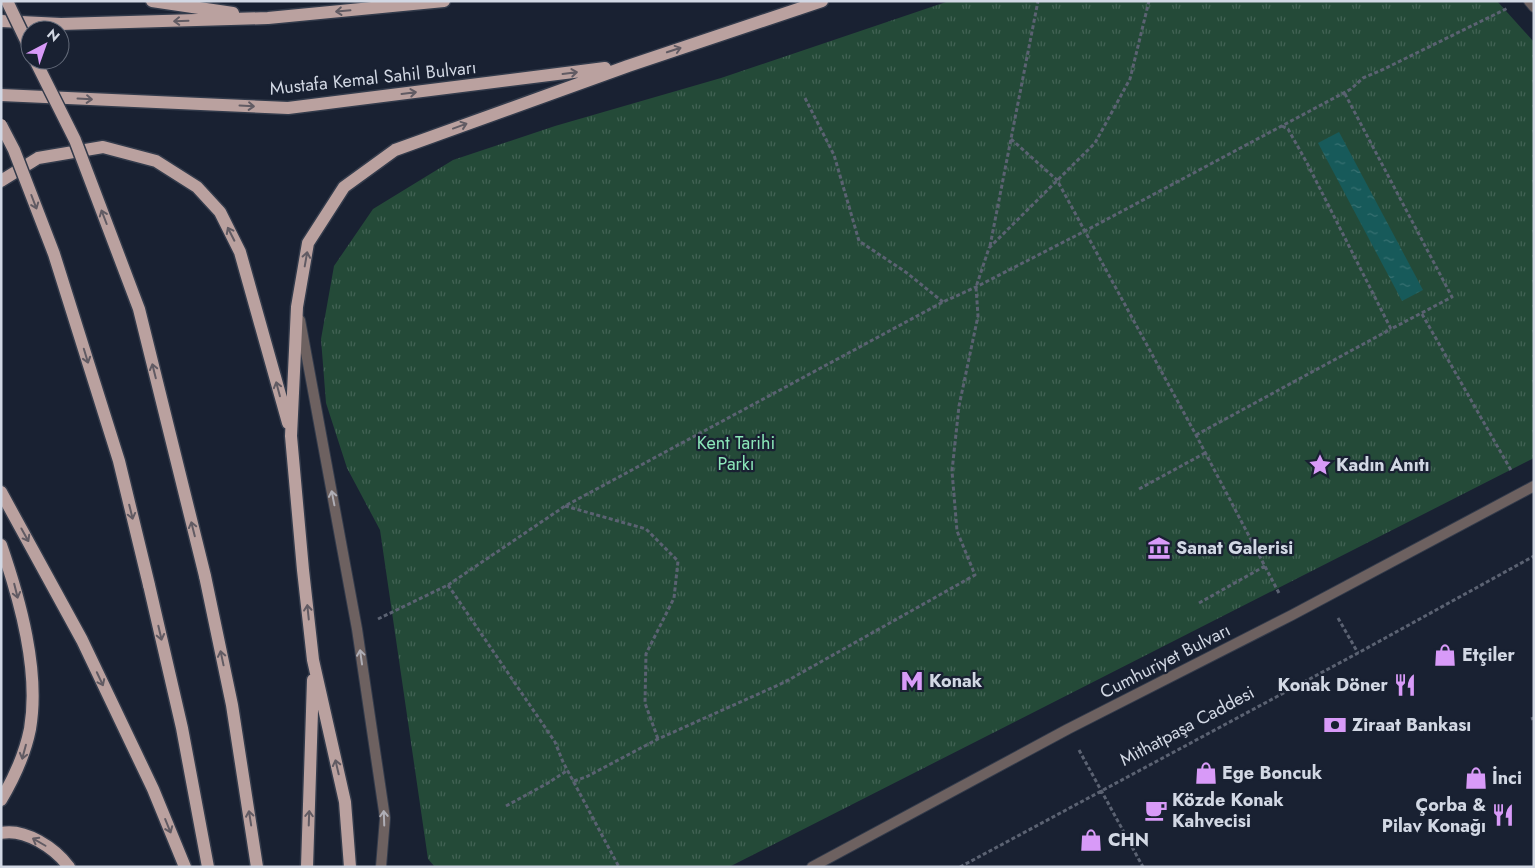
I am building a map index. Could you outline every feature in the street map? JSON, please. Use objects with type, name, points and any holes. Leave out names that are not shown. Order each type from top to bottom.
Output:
[{"type":"main road","points":[[7,1],[20,28]]},
{"type":"main road","points":[[152,1],[268,18]]},
{"type":"main road","points":[[1,22],[61,24],[268,18],[444,1]]},
{"type":"main road","points":[[350,867],[345,802],[314,660],[303,570],[291,436],[297,307],[308,244],[344,187],[394,150],[628,66],[822,1]]},
{"type":"main road","name":"Mustafa Kemal Sahil Bulvarı","points":[[1,95],[288,108],[628,66]]},
{"type":"main road","points":[[41,70],[75,140],[139,309],[205,576],[232,705],[256,867]]},
{"type":"main road","points":[[1,125],[14,150],[54,254],[119,461],[182,728],[208,867]]},
{"type":"main road","points":[[1,181],[38,158],[103,148],[156,161],[197,187],[220,212],[240,252],[291,436]]},
{"type":"main road","points":[[1,492],[82,640],[153,789],[185,867]]},
{"type":"main road","points":[[1,545],[16,589],[29,654],[32,692],[30,729],[21,762],[1,800]]},
{"type":"main road","points":[[307,867],[314,660]]},
{"type":"main road","points":[[1,833],[10,831],[37,840],[63,859],[69,867]]},
{"type":"street","points":[[1529,1],[1534,7]]},
{"type":"street","points":[[297,307],[357,628],[385,818],[381,867]]},
{"type":"street","name":"Cumhuriyet Bulvarı","points":[[812,867],[1068,729],[1292,615],[1534,486]]},
{"type":"path","points":[[574,781],[785,682],[975,575],[957,531],[952,471],[959,406],[978,316],[976,287],[989,248],[1038,1]]},
{"type":"path","points":[[989,248],[1095,142],[1130,79],[1149,1]]},
{"type":"path","points":[[357,628],[448,585],[565,506],[943,302],[1085,231],[1282,126],[1351,89],[1363,78],[1514,6]]},
{"type":"path","points":[[1196,435],[1452,298],[1344,92]]},
{"type":"path","points":[[805,98],[834,156],[859,241],[908,273],[943,302]]},
{"type":"path","points":[[1282,126],[1288,129],[1307,163],[1392,329]]},
{"type":"path","points":[[1012,139],[1057,180],[1292,615]]},
{"type":"path","points":[[1422,314],[1523,492]]},
{"type":"path","points":[[1139,489],[1205,453]]},
{"type":"path","points":[[565,506],[646,529],[678,561],[674,598],[646,654],[645,703],[658,740]]},
{"type":"path","name":"Mithatpaşa Caddesi","points":[[960,867],[1358,654],[1534,556]]},
{"type":"path","points":[[1199,603],[1265,566]]},
{"type":"path","points":[[448,585],[555,742],[619,867]]},
{"type":"path","points":[[1326,596],[1358,654]]},
{"type":"path","points":[[1068,729],[1143,867]]},
{"type":"path","points":[[506,806],[568,770]]},
{"type":"green space","name":"Kent Tarihi Parkı","points":[[949,1],[1497,1],[1534,42],[1534,458],[729,867],[435,867],[428,859],[380,530],[347,468],[326,403],[321,339],[334,266],[373,209],[453,160],[555,126],[721,78]]},
{"type":"water","points":[[1339,132],[1423,290],[1402,301],[1318,143]]},
{"type":"place","name":"Kadın Anıtı","points":[[1320,465]]},
{"type":"place","name":"Sanat Galerisi","points":[[1159,548]]},
{"type":"place","name":"Etçiler","points":[[1445,655]]},
{"type":"place","name":"Konak","points":[[912,681]]},
{"type":"place","name":"Konak Döner","points":[[1405,685]]},
{"type":"place","name":"Ziraat Bankası","points":[[1335,725]]},
{"type":"place","name":"Ege Boncuk","points":[[1206,773]]},
{"type":"place","name":"İnci","points":[[1476,778]]},
{"type":"place","name":"Közde Konak Kahvecisi","points":[[1156,810]]},
{"type":"place","name":"Çorba & Pilav Konağı","points":[[1503,815]]},
{"type":"place","name":"CHN","points":[[1091,840]]}]
